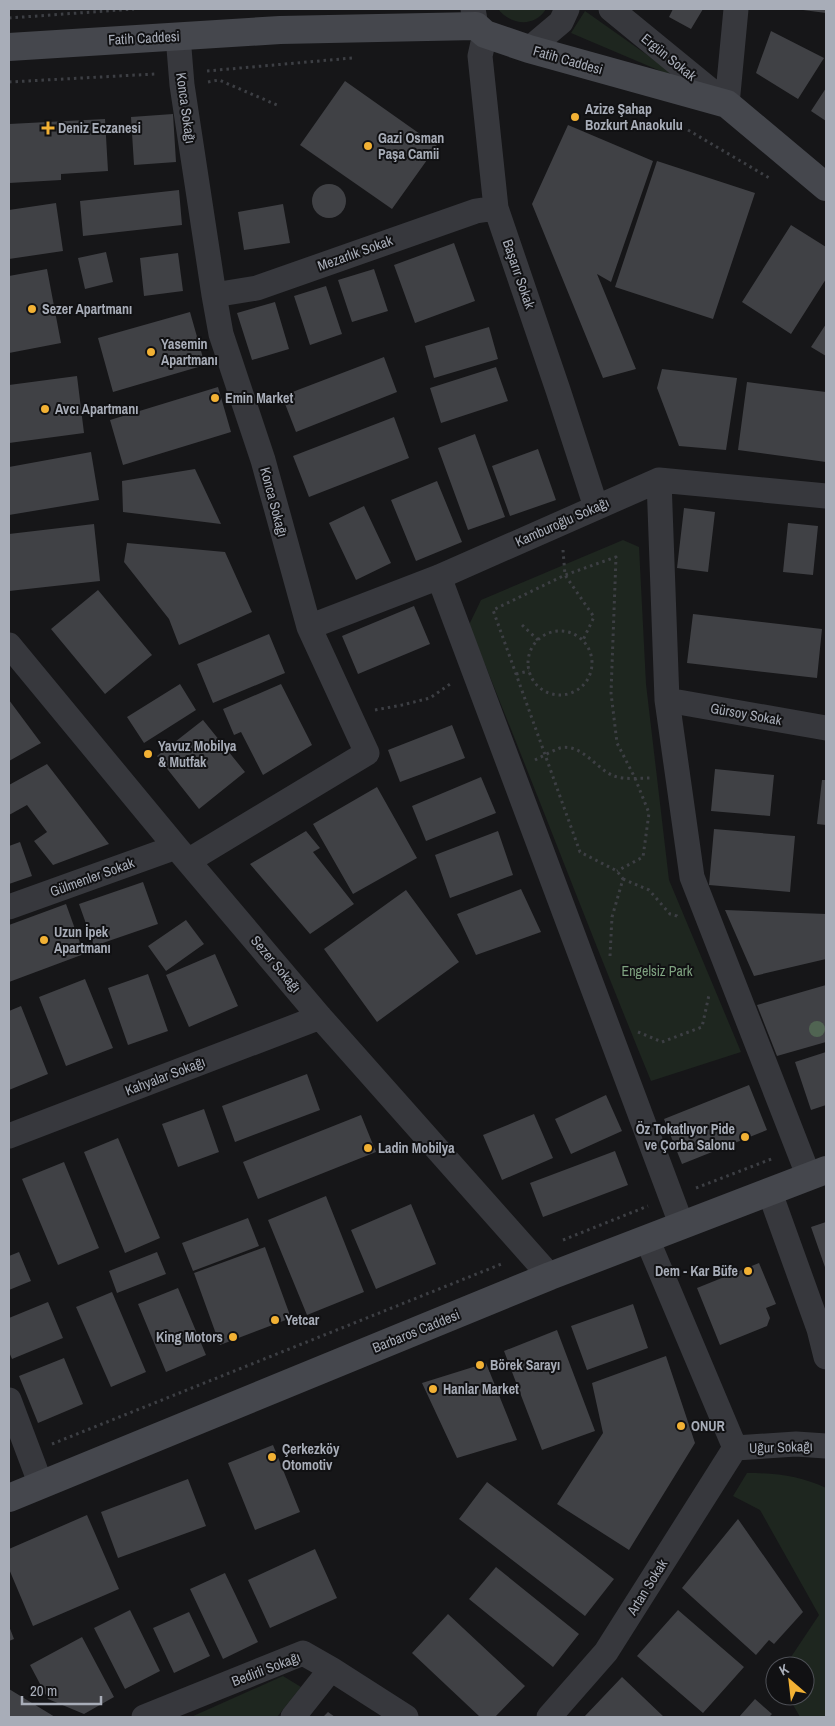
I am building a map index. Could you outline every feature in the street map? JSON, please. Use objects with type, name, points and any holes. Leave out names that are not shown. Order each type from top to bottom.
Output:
[{"type":"street","name":"Fatih Caddesi","points":[[280,30],[417,9]]},
{"type":"street","points":[[529,49],[561,22],[567,9]]},
{"type":"street","name":"Ergün Sokak","points":[[611,9],[727,104]]},
{"type":"street","points":[[727,104],[736,9]]},
{"type":"street","name":"Fatih Caddesi","points":[[9,46],[280,30],[478,23],[529,49],[727,104],[826,187]]},
{"type":"street","name":"Başarır Sokak","points":[[478,23],[496,208],[596,507]]},
{"type":"street","name":"Konca Sokağı","points":[[178,36],[182,79],[221,334],[263,460],[309,627],[367,753],[182,854]]},
{"type":"street","name":"Mezarlık Sokak","points":[[214,295],[257,288],[476,210],[496,208]]},
{"type":"street","points":[[659,480],[667,700],[692,877],[798,1148],[818,1174]]},
{"type":"street","name":"Kamburoğlu Sokağı","points":[[309,627],[439,576],[659,480],[826,496]]},
{"type":"street","points":[[439,576],[682,1226]]},
{"type":"street","name":"Sezer Sokağı","points":[[9,645],[320,1017],[550,1276]]},
{"type":"street","name":"Gürsoy Sokak","points":[[667,700],[826,728]]},
{"type":"street","name":"Gülmenler Sokak","points":[[9,907],[182,854]]},
{"type":"street","name":"Kahyalar Sokağı","points":[[9,1136],[320,1017]]},
{"type":"street","name":"Barbaros Caddesi","points":[[9,1498],[550,1276],[818,1174]]},
{"type":"street","points":[[770,1193],[820,1329],[826,1358]]},
{"type":"street","points":[[647,1240],[735,1448]]},
{"type":"street","points":[[9,1400],[41,1485]]},
{"type":"street","name":"Uğur Sokağı","points":[[735,1448],[796,1444],[826,1446]]},
{"type":"street","name":"Artan Sokak","points":[[549,1717],[606,1652],[735,1448]]},
{"type":"street","name":"Bedirli Sokağı","points":[[144,1717],[303,1653],[406,1717]]},
{"type":"street","points":[[293,1717],[331,1669]]},
{"type":"path","points":[[9,18],[134,9]]},
{"type":"path","points":[[182,79],[360,57]]},
{"type":"path","points":[[9,82],[219,80],[277,105]]},
{"type":"path","points":[[688,130],[779,184]]},
{"type":"path","points":[[563,548],[564,575],[594,617],[583,640]]},
{"type":"path","points":[[617,871],[643,857],[649,813],[617,743],[611,693],[616,557],[564,575],[493,610],[580,852],[617,871],[623,879],[649,890],[670,914],[677,916],[681,924]]},
{"type":"path","points":[[522,625],[538,640]]},
{"type":"path","points":[[562,631],[574,633],[583,640],[590,649],[593,667],[590,678],[578,690],[567,695],[550,694],[536,684],[529,670],[528,657],[538,640],[545,634],[562,631]]},
{"type":"path","points":[[516,674],[529,670]]},
{"type":"path","points":[[351,718],[362,712],[430,698],[454,682],[478,681]]},
{"type":"path","points":[[511,770],[561,748],[582,751],[598,766],[614,776],[634,778],[659,777]]},
{"type":"path","points":[[610,961],[612,918],[623,879]]},
{"type":"path","points":[[635,1031],[662,1042],[702,1027],[711,986]]},
{"type":"path","points":[[30,1453],[529,1253],[798,1148]]},
{"type":"green space","points":[[498,9],[546,9],[535,19],[529,22],[522,22],[509,18]]},
{"type":"green space","points":[[585,11],[684,81],[571,33]]},
{"type":"green space","name":"Engelsiz Park","points":[[623,540],[639,547],[646,684],[669,880],[741,1052],[651,1081],[469,625],[481,600]]},
{"type":"green space","points":[[747,1473],[788,1476],[826,1488],[826,1717],[800,1717],[794,1706],[815,1706],[815,1656],[792,1656],[819,1615],[760,1510],[733,1496]]},
{"type":"green space","points":[[283,1676],[301,1687],[277,1717],[191,1717]]},
{"type":"building","points":[[673,9],[703,9],[691,29],[669,17]]},
{"type":"building","points":[[826,9],[826,13],[803,10]]},
{"type":"building","points":[[771,31],[824,58],[798,99],[756,73]]},
{"type":"building","name":"Gazi Osman Paşa Camii","points":[[345,81],[437,146],[392,209],[300,145]]},
{"type":"building","points":[[826,88],[826,121],[811,111]]},
{"type":"building","points":[[173,114],[176,162],[134,165],[131,117]]},
{"type":"building","points":[[105,119],[108,171],[61,174],[61,180],[9,183],[9,124]]},
{"type":"building","points":[[568,125],[653,161],[611,282],[597,274],[636,369],[603,378],[532,204]]},
{"type":"building","points":[[657,161],[755,193],[713,319],[615,287]]},
{"type":"building","points":[[329,184],[341,189],[346,201],[341,213],[329,218],[317,213],[312,201],[317,189]]},
{"type":"building","points":[[179,190],[182,225],[83,236],[80,201]]},
{"type":"building","points":[[56,203],[63,251],[9,259],[9,210]]},
{"type":"building","points":[[283,204],[290,243],[244,250],[238,212]]},
{"type":"building","points":[[791,225],[826,247],[826,279],[791,334],[742,302]]},
{"type":"building","points":[[454,243],[475,301],[415,323],[394,265]]},
{"type":"building","points":[[106,252],[113,282],[85,289],[78,258]]},
{"type":"building","points":[[178,253],[183,291],[144,296],[140,258]]},
{"type":"building","name":"Sezer Apartmanı","points":[[47,269],[61,343],[9,353],[9,276]]},
{"type":"building","points":[[374,269],[388,311],[352,322],[338,280]]},
{"type":"building","points":[[326,286],[342,334],[310,345],[294,296]]},
{"type":"building","points":[[275,302],[289,349],[252,360],[237,313]]},
{"type":"building","name":"Yasemin Apartmanı","points":[[190,312],[205,365],[113,392],[98,338]]},
{"type":"building","points":[[826,324],[826,356],[811,347]]},
{"type":"building","points":[[489,327],[498,359],[434,378],[425,346]]},
{"type":"building","points":[[384,357],[397,392],[296,432],[282,396]]},
{"type":"building","points":[[496,367],[508,401],[441,423],[430,388]]},
{"type":"building","points":[[662,369],[737,378],[726,450],[679,446],[657,388]]},
{"type":"building","name":"Avcı Apartmanı","points":[[77,376],[84,433],[9,443],[9,385]]},
{"type":"building","points":[[747,382],[826,392],[826,462],[738,450]]},
{"type":"building","points":[[218,387],[231,432],[123,465],[110,420]]},
{"type":"building","points":[[394,417],[409,458],[309,497],[293,456]]},
{"type":"building","points":[[475,434],[505,517],[468,530],[438,448]]},
{"type":"building","points":[[538,449],[556,500],[510,516],[492,466]]},
{"type":"building","points":[[91,452],[99,500],[9,515],[9,467]]},
{"type":"building","points":[[195,469],[221,524],[123,512],[122,481]]},
{"type":"building","points":[[437,481],[462,542],[416,561],[391,500]]},
{"type":"building","points":[[364,506],[391,563],[356,580],[329,523]]},
{"type":"building","points":[[684,508],[715,512],[708,572],[677,568]]},
{"type":"building","points":[[788,523],[818,526],[813,575],[783,572]]},
{"type":"building","points":[[94,524],[100,581],[9,591],[9,534]]},
{"type":"building","points":[[127,543],[225,552],[252,612],[179,645],[169,619],[124,562]]},
{"type":"building","points":[[98,590],[152,655],[105,694],[51,629]]},
{"type":"building","points":[[414,606],[430,644],[358,674],[342,636]]},
{"type":"building","points":[[693,614],[822,629],[817,678],[687,663]]},
{"type":"building","points":[[269,634],[285,673],[213,703],[197,664]]},
{"type":"building","points":[[180,684],[196,710],[144,743],[127,717]]},
{"type":"building","points":[[281,684],[312,745],[263,775],[241,732],[234,735],[223,709]]},
{"type":"building","points":[[9,700],[41,743],[9,761]]},
{"type":"building","points":[[203,720],[245,772],[199,809],[157,756]]},
{"type":"building","points":[[452,725],[465,758],[400,782],[388,750]]},
{"type":"building","points":[[47,764],[109,844],[53,865],[34,841],[47,832],[27,805],[9,815],[9,785]]},
{"type":"building","points":[[715,769],[774,775],[770,816],[711,811]]},
{"type":"building","points":[[481,777],[496,813],[426,841],[412,806]]},
{"type":"building","points":[[822,780],[826,780],[826,825],[817,824]]},
{"type":"building","points":[[377,787],[417,858],[353,894],[313,824]]},
{"type":"building","points":[[714,829],[795,836],[790,892],[709,885]]},
{"type":"building","points":[[306,831],[320,848],[313,852],[354,904],[310,934],[250,864]]},
{"type":"building","points":[[498,831],[513,875],[450,898],[435,855]]},
{"type":"building","points":[[20,842],[32,876],[9,884],[9,846]]},
{"type":"building","points":[[143,882],[158,924],[94,946],[79,904]]},
{"type":"building","points":[[521,889],[541,932],[476,955],[457,914]]},
{"type":"building","points":[[406,890],[459,962],[377,1022],[324,949]]},
{"type":"building","name":"Uzun İpek Apartmanı","points":[[66,904],[84,954],[9,982],[9,925]]},
{"type":"building","points":[[725,910],[826,914],[826,959],[754,976]]},
{"type":"building","points":[[186,920],[204,944],[166,971],[148,946]]},
{"type":"building","points":[[215,954],[238,1006],[189,1027],[166,975]]},
{"type":"building","points":[[148,974],[168,1031],[128,1045],[108,988]]},
{"type":"building","points":[[85,979],[113,1048],[66,1066],[39,997]]},
{"type":"building","points":[[826,985],[826,1042],[777,1056],[757,1005]]},
{"type":"building","points":[[21,1006],[48,1074],[9,1090],[9,1011]]},
{"type":"building","points":[[826,1052],[826,1105],[811,1110],[795,1062]]},
{"type":"building","points":[[307,1074],[320,1110],[235,1142],[222,1106]]},
{"type":"building","points":[[749,1085],[767,1130],[682,1164],[664,1119]]},
{"type":"building","points":[[606,1095],[622,1131],[571,1154],[555,1119]]},
{"type":"building","points":[[204,1109],[219,1152],[178,1167],[162,1124]]},
{"type":"building","points":[[534,1114],[553,1158],[502,1180],[483,1135]]},
{"type":"building","points":[[361,1115],[376,1152],[258,1199],[243,1162]]},
{"type":"building","points":[[118,1138],[160,1238],[125,1253],[84,1152]]},
{"type":"building","points":[[615,1151],[628,1185],[543,1217],[530,1183]]},
{"type":"building","points":[[64,1162],[99,1248],[58,1265],[22,1179]]},
{"type":"building","points":[[326,1196],[364,1292],[307,1315],[268,1220]]},
{"type":"building","points":[[411,1204],[436,1264],[376,1289],[351,1230]]},
{"type":"building","points":[[248,1218],[259,1246],[193,1271],[182,1243]]},
{"type":"building","points":[[826,1222],[826,1270],[811,1227]]},
{"type":"building","points":[[265,1247],[291,1318],[220,1345],[194,1273]]},
{"type":"building","points":[[19,1252],[31,1281],[9,1290],[9,1256]]},
{"type":"building","points":[[157,1252],[166,1274],[117,1293],[109,1271]]},
{"type":"building","points":[[759,1263],[776,1304],[766,1308],[770,1318],[767,1326],[720,1345],[697,1288]]},
{"type":"building","points":[[178,1288],[206,1355],[166,1372],[138,1304]]},
{"type":"building","points":[[112,1292],[146,1372],[111,1387],[76,1307]]},
{"type":"building","points":[[48,1302],[63,1338],[12,1359],[9,1352],[9,1318]]},
{"type":"building","points":[[633,1304],[648,1348],[587,1370],[571,1326]]},
{"type":"building","points":[[557,1330],[595,1431],[542,1450],[504,1351]]},
{"type":"building","points":[[666,1356],[695,1443],[629,1550],[557,1504],[603,1433],[592,1383]]},
{"type":"building","points":[[64,1358],[83,1404],[38,1423],[19,1376]]},
{"type":"building","points":[[486,1363],[517,1440],[457,1458],[422,1383]]},
{"type":"building","points":[[273,1445],[300,1512],[255,1530],[228,1463]]},
{"type":"building","points":[[188,1479],[206,1526],[118,1558],[101,1512]]},
{"type":"building","points":[[487,1482],[614,1579],[585,1616],[459,1519]]},
{"type":"building","points":[[87,1515],[119,1589],[33,1626],[9,1569],[9,1549]]},
{"type":"building","points":[[738,1519],[803,1612],[774,1644],[769,1640],[756,1655],[682,1588]]},
{"type":"building","points":[[315,1549],[337,1598],[270,1628],[248,1580]]},
{"type":"building","points":[[496,1567],[579,1634],[553,1667],[469,1599]]},
{"type":"building","points":[[225,1573],[258,1642],[223,1659],[190,1589]]},
{"type":"building","points":[[130,1610],[160,1671],[125,1689],[94,1628]]},
{"type":"building","points":[[678,1610],[744,1667],[703,1713],[637,1656]]},
{"type":"building","points":[[189,1612],[210,1656],[174,1673],[153,1628]]},
{"type":"building","points":[[448,1614],[525,1686],[495,1717],[480,1717],[412,1653]]},
{"type":"building","points":[[9,1626],[14,1639],[9,1641]]},
{"type":"building","points":[[82,1637],[114,1697],[84,1714],[48,1699],[30,1665]]},
{"type":"building","points":[[622,1677],[664,1717],[584,1717]]},
{"type":"building","points":[[9,1689],[55,1717],[9,1717]]},
{"type":"building","points":[[755,1699],[772,1714],[769,1717],[739,1717]]},
{"type":"building","points":[[328,1712],[335,1717],[323,1717]]},
{"type":"place","name":"Azize Şahap Bozkurt Anaokulu","points":[[575,117]]},
{"type":"place","name":"Deniz Eczanesi","points":[[48,128]]},
{"type":"place","name":"Gazi Osman Paşa Camii","points":[[368,146]]},
{"type":"place","name":"Sezer Apartmanı","points":[[32,309]]},
{"type":"place","name":"Yasemin Apartmanı","points":[[151,352]]},
{"type":"place","name":"Emin Market","points":[[215,398]]},
{"type":"place","name":"Avcı Apartmanı","points":[[45,409]]},
{"type":"place","name":"Yavuz Mobilya & Mutfak","points":[[148,754]]},
{"type":"place","name":"Uzun İpek Apartmanı","points":[[44,940]]},
{"type":"place","name":"Öz Tokatlıyor Pide ve Çorba Salonu","points":[[745,1137]]},
{"type":"place","name":"Ladin Mobilya","points":[[368,1148]]},
{"type":"place","name":"Dem - Kar Büfe","points":[[748,1271]]},
{"type":"place","name":"Yetcar","points":[[275,1320]]},
{"type":"place","name":"King Motors","points":[[233,1337]]},
{"type":"place","name":"Börek Sarayı","points":[[480,1365]]},
{"type":"place","name":"Hanlar Market","points":[[433,1389]]},
{"type":"place","name":"ONUR","points":[[681,1426]]},
{"type":"place","name":"Çerkezköy Otomotiv","points":[[272,1457]]}]
